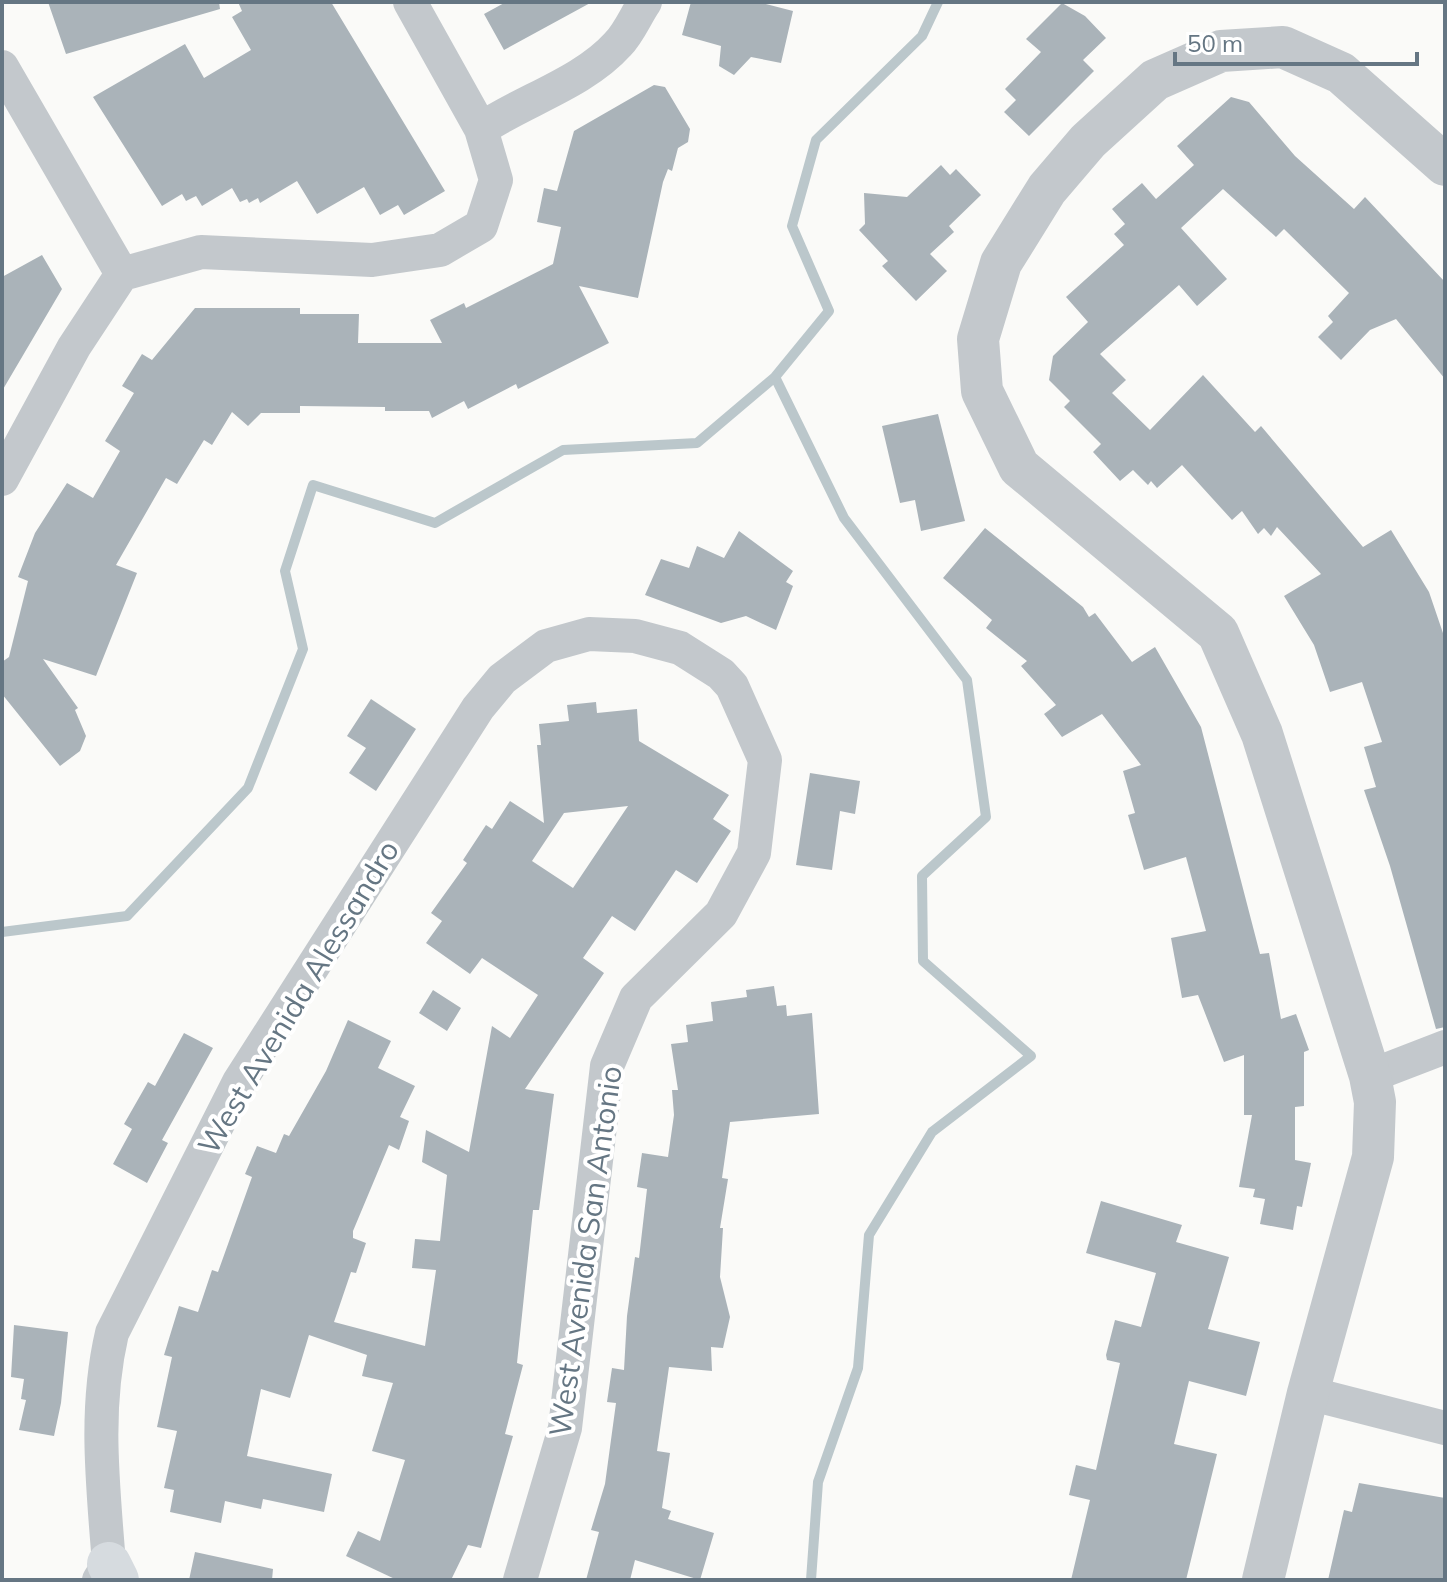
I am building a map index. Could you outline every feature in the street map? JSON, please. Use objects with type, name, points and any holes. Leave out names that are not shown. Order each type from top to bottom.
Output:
[{"type":"street","points":[[2,479],[74,347],[122,274],[201,252],[372,260],[440,250],[481,226],[496,180],[481,129],[410,2]]},
{"type":"street","points":[[481,129],[589,67],[618,44],[645,2]]},
{"type":"street","points":[[1263,1580],[1308,1393],[1373,1157],[1375,1102],[1370,1076],[1262,734],[1218,633],[1019,467],[982,391],[978,339],[1001,263],[1047,189],[1088,141],[1155,80],[1221,51],[1283,47],[1341,73],[1445,165]]},
{"type":"street","points":[[2,67],[122,274]]},
{"type":"street","name":"West Avenida Alessandro","points":[[108,1575],[100,1404],[104,1368],[120,1312],[239,1082],[478,708],[502,679],[534,653],[572,637],[589,634],[635,636],[680,648],[708,663],[732,686]]},
{"type":"street","name":"West Avenida San Antonio","points":[[520,1580],[565,1428],[607,1066],[636,998],[721,914],[754,853],[765,760],[732,686]]},
{"type":"street","points":[[1370,1076],[1445,1047]]},
{"type":"street","points":[[1308,1393],[1445,1428]]},
{"type":"building","points":[[48,2],[219,2],[220,9],[66,54]]},
{"type":"building","points":[[238,2],[331,2],[445,191],[404,215],[398,205],[380,215],[364,187],[317,214],[297,181],[260,203],[258,198],[249,203],[247,199],[240,202],[232,188],[202,206],[196,196],[186,201],[182,194],[162,206],[93,97],[185,44],[204,78],[251,50],[232,17],[242,11]]},
{"type":"building","points":[[506,2],[592,2],[504,50],[484,14]]},
{"type":"building","points":[[691,2],[758,2],[793,11],[781,63],[751,57],[734,75],[719,66],[721,46],[682,35]]},
{"type":"building","points":[[1062,3],[1085,16],[1106,38],[1083,60],[1094,71],[1029,136],[1004,112],[1016,100],[1005,89],[1041,52],[1026,39]]},
{"type":"building","points":[[654,85],[665,87],[690,129],[688,142],[678,148],[672,171],[668,169],[663,182],[638,298],[579,286],[609,343],[518,389],[516,384],[468,409],[464,401],[432,418],[429,411],[385,411],[385,407],[300,406],[300,413],[261,413],[248,426],[232,412],[212,445],[204,440],[177,484],[166,478],[116,565],[137,573],[96,676],[43,659],[78,708],[75,710],[86,736],[80,751],[60,766],[2,694],[2,662],[9,657],[28,581],[18,577],[35,533],[67,483],[93,498],[120,451],[105,441],[134,393],[122,386],[142,354],[152,360],[195,308],[300,308],[300,314],[359,314],[358,343],[442,343],[430,320],[464,303],[466,308],[553,264],[561,227],[537,222],[544,188],[557,191],[574,131]]},
{"type":"building","points":[[1231,97],[1249,102],[1295,156],[1354,209],[1365,197],[1445,282],[1445,379],[1396,319],[1370,330],[1341,360],[1318,337],[1333,322],[1328,316],[1349,293],[1284,229],[1276,237],[1223,189],[1181,228],[1227,279],[1197,306],[1179,285],[1100,354],[1126,380],[1112,393],[1150,430],[1203,375],[1255,432],[1261,426],[1363,547],[1391,530],[1429,592],[1445,639],[1445,1027],[1436,1029],[1390,866],[1364,790],[1376,787],[1364,747],[1382,742],[1362,682],[1330,692],[1314,645],[1284,596],[1321,574],[1277,527],[1271,536],[1264,528],[1258,534],[1242,511],[1232,520],[1182,465],[1157,488],[1151,481],[1148,485],[1133,470],[1120,481],[1093,452],[1101,444],[1064,407],[1070,401],[1049,380],[1053,356],[1088,322],[1066,297],[1124,245],[1114,234],[1125,224],[1112,209],[1142,183],[1156,199],[1194,165],[1177,146]]},
{"type":"building","points":[[941,165],[950,175],[956,169],[981,195],[949,226],[954,232],[930,254],[947,271],[916,301],[882,266],[888,261],[859,230],[865,224],[864,193],[907,197]]},
{"type":"building","points":[[42,255],[62,289],[2,391],[2,277]]},
{"type":"building","points":[[938,414],[965,521],[921,531],[915,500],[900,503],[882,426]]},
{"type":"building","points":[[985,528],[1083,607],[1089,617],[1095,613],[1132,662],[1155,647],[1201,727],[1260,954],[1269,953],[1281,1019],[1296,1014],[1309,1050],[1304,1052],[1304,1106],[1295,1107],[1295,1160],[1311,1163],[1302,1207],[1297,1206],[1293,1230],[1260,1224],[1265,1199],[1253,1197],[1255,1189],[1239,1187],[1252,1115],[1244,1115],[1244,1055],[1224,1062],[1198,995],[1182,998],[1171,938],[1206,931],[1186,857],[1144,870],[1128,815],[1135,813],[1123,771],[1141,765],[1102,714],[1062,737],[1044,714],[1056,705],[1021,666],[1027,661],[986,628],[992,620],[943,578]]},
{"type":"building","points":[[739,531],[793,571],[786,582],[793,586],[776,630],[746,616],[721,623],[645,595],[661,559],[689,568],[697,546],[724,558]]},
{"type":"building","points":[[371,699],[416,729],[376,791],[349,773],[366,748],[347,736]]},
{"type":"building","points":[[596,702],[597,713],[637,709],[639,741],[729,795],[713,819],[731,831],[697,883],[676,870],[635,931],[612,916],[583,958],[604,973],[525,1089],[554,1094],[539,1210],[533,1210],[517,1363],[523,1365],[505,1434],[513,1436],[481,1548],[468,1545],[451,1580],[397,1580],[346,1556],[358,1531],[380,1541],[405,1460],[372,1451],[393,1383],[362,1376],[367,1355],[309,1335],[290,1398],[261,1389],[247,1456],[332,1474],[324,1512],[263,1499],[261,1509],[225,1501],[221,1523],[170,1512],[174,1490],[164,1488],[177,1431],[157,1427],[172,1357],[164,1355],[179,1306],[198,1312],[212,1270],[218,1272],[252,1177],[245,1174],[257,1146],[276,1153],[284,1134],[289,1136],[326,1071],[348,1020],[391,1041],[378,1068],[415,1086],[400,1117],[409,1121],[399,1150],[389,1145],[353,1231],[353,1238],[366,1243],[356,1273],[351,1272],[334,1322],[425,1346],[436,1270],[412,1268],[415,1239],[440,1241],[447,1175],[422,1162],[426,1130],[469,1152],[492,1026],[510,1038],[538,995],[482,958],[470,974],[426,943],[442,921],[431,913],[467,863],[463,860],[486,825],[492,829],[510,801],[544,823],[537,745],[541,745],[539,724],[569,721],[567,705]],"holes":[[[628,806],[573,888],[532,861],[564,813]]]},
{"type":"building","points":[[810,773],[860,781],[855,814],[840,811],[832,870],[796,865]]},
{"type":"building","points":[[774,986],[777,1006],[786,1005],[787,1016],[812,1013],[819,1114],[730,1122],[722,1178],[728,1179],[720,1228],[723,1228],[720,1277],[730,1317],[723,1348],[711,1347],[712,1371],[669,1367],[657,1451],[670,1453],[662,1508],[671,1511],[668,1519],[714,1533],[700,1580],[635,1560],[630,1580],[586,1580],[599,1532],[591,1530],[605,1484],[616,1403],[607,1402],[612,1368],[624,1370],[627,1316],[635,1257],[639,1258],[647,1189],[637,1187],[642,1153],[668,1157],[674,1115],[672,1090],[678,1090],[671,1044],[688,1042],[686,1025],[713,1021],[711,1002],[747,997],[746,990]]},
{"type":"building","points":[[433,990],[461,1008],[447,1031],[419,1013]]},
{"type":"building","points":[[184,1033],[213,1048],[162,1140],[168,1143],[147,1183],[113,1164],[132,1129],[124,1124],[148,1082],[155,1086]]},
{"type":"building","points":[[1101,1201],[1182,1225],[1176,1242],[1229,1257],[1208,1329],[1260,1342],[1246,1396],[1189,1381],[1174,1444],[1217,1454],[1186,1580],[1071,1580],[1090,1500],[1069,1495],[1076,1465],[1096,1470],[1120,1363],[1107,1360],[1106,1355],[1115,1320],[1141,1327],[1156,1273],[1086,1253]]},
{"type":"building","points":[[14,1325],[68,1332],[61,1403],[54,1436],[19,1430],[26,1400],[21,1399],[24,1379],[11,1377]]},
{"type":"building","points":[[1359,1483],[1445,1498],[1445,1580],[1328,1580],[1344,1510],[1352,1512]]},
{"type":"building","points":[[195,1552],[273,1569],[272,1580],[189,1580]]},
{"type":"waterway","points":[[811,1580],[818,1482],[858,1368],[869,1235],[932,1132],[1031,1056],[923,961],[922,876],[986,817],[967,680],[844,518],[775,377],[829,311],[792,226],[816,140],[922,36],[938,2]]},
{"type":"waterway","points":[[2,932],[127,916],[248,788],[303,649],[285,571],[313,485],[435,523],[563,450],[697,443],[775,377]]}]
